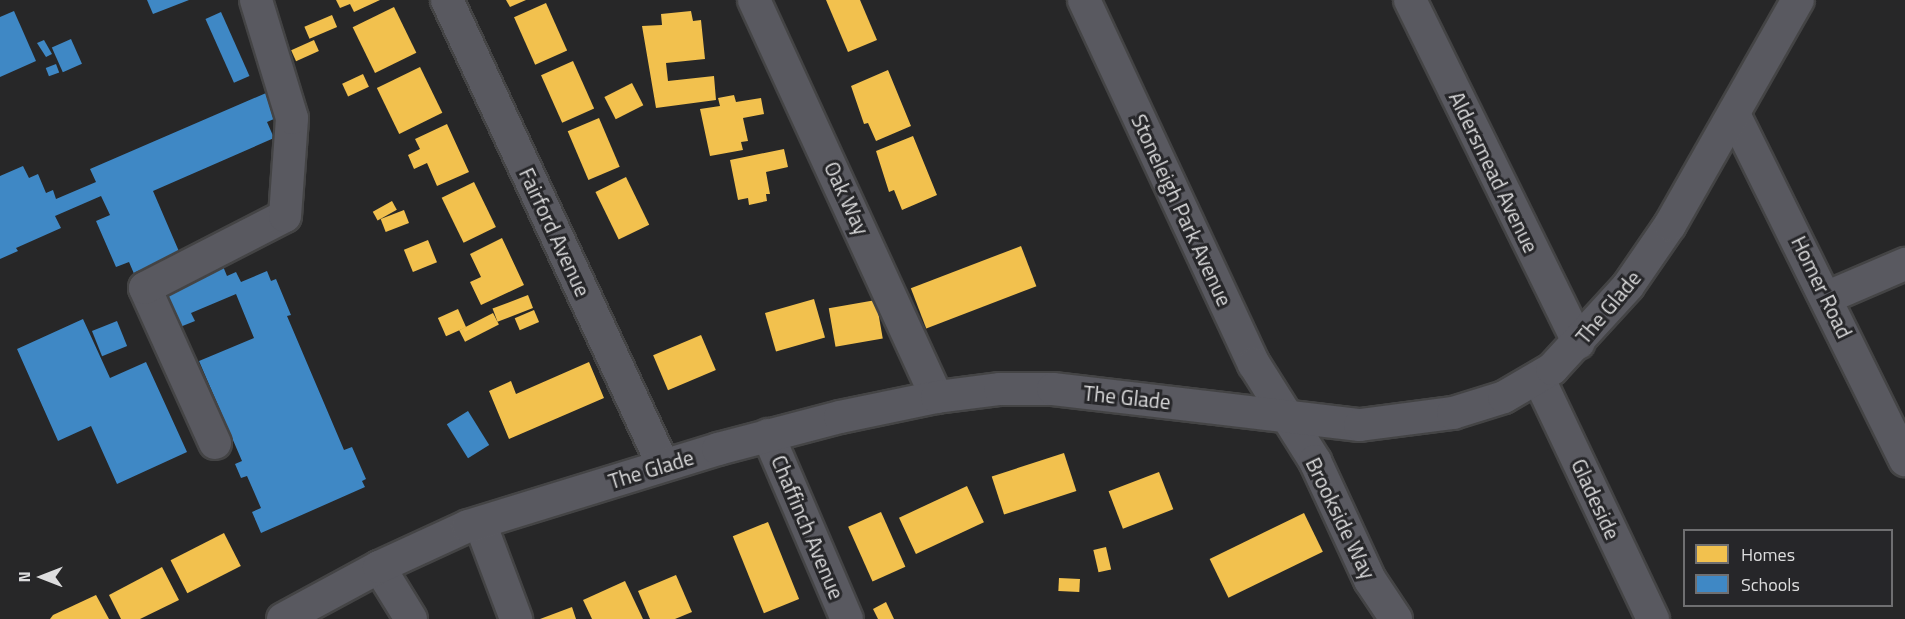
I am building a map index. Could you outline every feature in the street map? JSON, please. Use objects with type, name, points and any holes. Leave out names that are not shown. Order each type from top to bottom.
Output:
[{"type":"street","points":[[215,443],[145,288],[285,216],[292,118],[256,0]]},
{"type":"street","name":"Fairford Avenue","points":[[447,0],[663,465]]},
{"type":"street","name":"Oak Way","points":[[754,0],[937,397]]},
{"type":"street","name":"Stoneleigh Park Avenue","points":[[1084,0],[1254,364],[1287,416]]},
{"type":"street","name":"Aldersmead Avenue","points":[[1410,0],[1579,343]]},
{"type":"street","name":"The Glade","points":[[283,619],[379,567],[480,523],[663,465],[768,435],[937,397],[1000,389],[1053,389],[1287,416],[1339,425],[1411,420],[1488,403],[1539,379],[1579,343],[1646,260],[1735,116],[1798,0]]},
{"type":"street","name":"Homer Road","points":[[1735,116],[1828,297],[1905,460]]},
{"type":"street","points":[[1828,297],[1905,264]]},
{"type":"street","name":"Gladeside","points":[[1539,379],[1653,619]]},
{"type":"street","name":"Brookside Way","points":[[1287,416],[1315,461],[1370,580],[1396,619]]},
{"type":"street","name":"Chaffinch Avenue","points":[[768,435],[848,619]]},
{"type":"street","points":[[480,523],[516,619]]},
{"type":"street","points":[[379,567],[411,619]]},
{"type":"building: Homes","points":[[336,0],[380,0],[354,12],[350,4],[340,8]]},
{"type":"building: Homes","points":[[506,0],[526,0],[510,7]]},
{"type":"building: Homes","points":[[826,0],[860,0],[877,40],[848,52]]},
{"type":"building: Homes","points":[[546,3],[567,51],[535,65],[514,17]]},
{"type":"building: Homes","points":[[394,7],[416,53],[375,73],[353,27]]},
{"type":"building: Homes","points":[[691,11],[693,21],[701,20],[705,59],[666,63],[668,81],[714,76],[716,100],[656,108],[642,26],[662,25],[661,14]]},
{"type":"building: Homes","points":[[332,15],[337,27],[309,39],[304,27]]},
{"type":"building: Homes","points":[[314,40],[319,51],[296,61],[291,50]]},
{"type":"building: Homes","points":[[573,61],[594,109],[562,123],[541,75]]},
{"type":"building: Homes","points":[[420,67],[442,113],[399,134],[377,88]]},
{"type":"building: Homes","points":[[888,70],[911,126],[876,141],[868,123],[864,124],[851,86]]},
{"type":"building: Homes","points":[[363,74],[369,87],[348,96],[342,84]]},
{"type":"building: Homes","points":[[632,83],[643,105],[616,119],[604,97]]},
{"type":"building: Homes","points":[[734,95],[736,102],[761,98],[764,114],[743,118],[748,141],[741,142],[743,150],[710,156],[700,109],[720,106],[718,98]]},
{"type":"building: Homes","points":[[599,118],[620,167],[588,180],[568,131]]},
{"type":"building: Homes","points":[[447,124],[469,172],[437,186],[427,163],[414,169],[408,155],[420,149],[415,139]]},
{"type":"building: Homes","points":[[913,136],[937,195],[902,210],[894,190],[889,192],[876,151]]},
{"type":"building: Homes","points":[[784,149],[788,167],[766,172],[770,194],[766,194],[767,201],[749,205],[748,198],[738,200],[730,160]]},
{"type":"building: Homes","points":[[626,177],[649,225],[619,240],[595,192]]},
{"type":"building: Homes","points":[[474,182],[496,227],[464,243],[442,198]]},
{"type":"building: Homes","points":[[392,201],[397,210],[378,220],[373,212]]},
{"type":"building: Homes","points":[[404,210],[409,223],[386,232],[381,219]]},
{"type":"building: Homes","points":[[502,238],[524,285],[481,305],[470,282],[481,277],[470,254]]},
{"type":"building: Homes","points":[[428,240],[437,262],[413,272],[404,250]]},
{"type":"building: Homes","points":[[1021,246],[1036,286],[926,328],[911,288]]},
{"type":"building: Homes","points":[[528,295],[533,308],[498,322],[493,309]]},
{"type":"building: Homes","points":[[814,299],[825,337],[776,352],[765,313]]},
{"type":"building: Homes","points":[[876,300],[883,338],[836,347],[829,308]]},
{"type":"building: Homes","points":[[458,309],[466,327],[446,336],[438,318]]},
{"type":"building: Homes","points":[[534,310],[539,322],[520,330],[515,318]]},
{"type":"building: Homes","points":[[493,313],[499,325],[465,342],[459,330]]},
{"type":"building: Homes","points":[[701,335],[716,370],[668,390],[653,355]]},
{"type":"building: Homes","points":[[589,362],[604,398],[509,439],[489,391],[511,381],[516,394]]},
{"type":"building: Homes","points":[[1064,453],[1076,491],[1004,515],[992,476]]},
{"type":"building: Homes","points":[[1159,472],[1173,509],[1123,529],[1109,491]]},
{"type":"building: Homes","points":[[967,486],[984,522],[916,554],[899,518]]},
{"type":"building: Homes","points":[[881,512],[905,567],[873,581],[848,527]]},
{"type":"building: Homes","points":[[1304,513],[1323,552],[1228,598],[1210,559]]},
{"type":"building: Homes","points":[[768,522],[799,599],[764,613],[733,536]]},
{"type":"building: Homes","points":[[224,533],[241,566],[187,593],[171,560]]},
{"type":"building: Homes","points":[[1106,547],[1111,569],[1099,572],[1093,550]]},
{"type":"building: Homes","points":[[162,567],[179,600],[140,619],[121,619],[109,595]]},
{"type":"building: Homes","points":[[676,575],[692,612],[675,619],[650,619],[638,591]]},
{"type":"building: Homes","points":[[1059,578],[1080,579],[1079,592],[1058,591]]},
{"type":"building: Homes","points":[[625,581],[643,619],[592,619],[583,600]]},
{"type":"building: Homes","points":[[96,595],[109,619],[50,619],[53,615]]},
{"type":"building: Homes","points":[[886,602],[894,619],[878,619],[873,609]]},
{"type":"building: Homes","points":[[572,607],[576,619],[540,619]]},
{"type":"building: Schools","points":[[147,0],[189,0],[153,14]]},
{"type":"building: Schools","points":[[14,11],[36,61],[0,77],[0,17]]},
{"type":"building: Schools","points":[[221,12],[249,76],[234,83],[205,19]]},
{"type":"building: Schools","points":[[71,39],[82,64],[63,72],[52,48]]},
{"type":"building: Schools","points":[[44,40],[52,54],[46,57],[37,43]]},
{"type":"building: Schools","points":[[56,64],[59,72],[49,76],[46,68]]},
{"type":"building: Schools","points":[[273,90],[283,115],[267,122],[274,138],[153,191],[184,263],[138,283],[129,262],[116,267],[96,221],[110,215],[101,196],[55,216],[61,228],[16,248],[18,251],[0,259],[0,176],[23,166],[29,178],[38,174],[46,193],[53,190],[56,199],[96,182],[90,169]]},
{"type":"building: Schools","points":[[220,259],[227,276],[236,272],[241,282],[267,271],[271,281],[276,279],[291,315],[287,316],[344,450],[352,447],[366,479],[362,481],[365,487],[261,533],[252,512],[261,508],[247,476],[241,478],[235,464],[242,461],[199,361],[254,338],[236,294],[191,313],[195,321],[175,329],[159,291]]},
{"type":"building: Schools","points":[[83,319],[110,378],[146,362],[187,452],[117,484],[91,426],[58,441],[17,349]]},
{"type":"building: Schools","points":[[117,321],[127,346],[102,356],[92,331]]},
{"type":"building: Schools","points":[[468,411],[489,445],[468,458],[447,424]]}]
